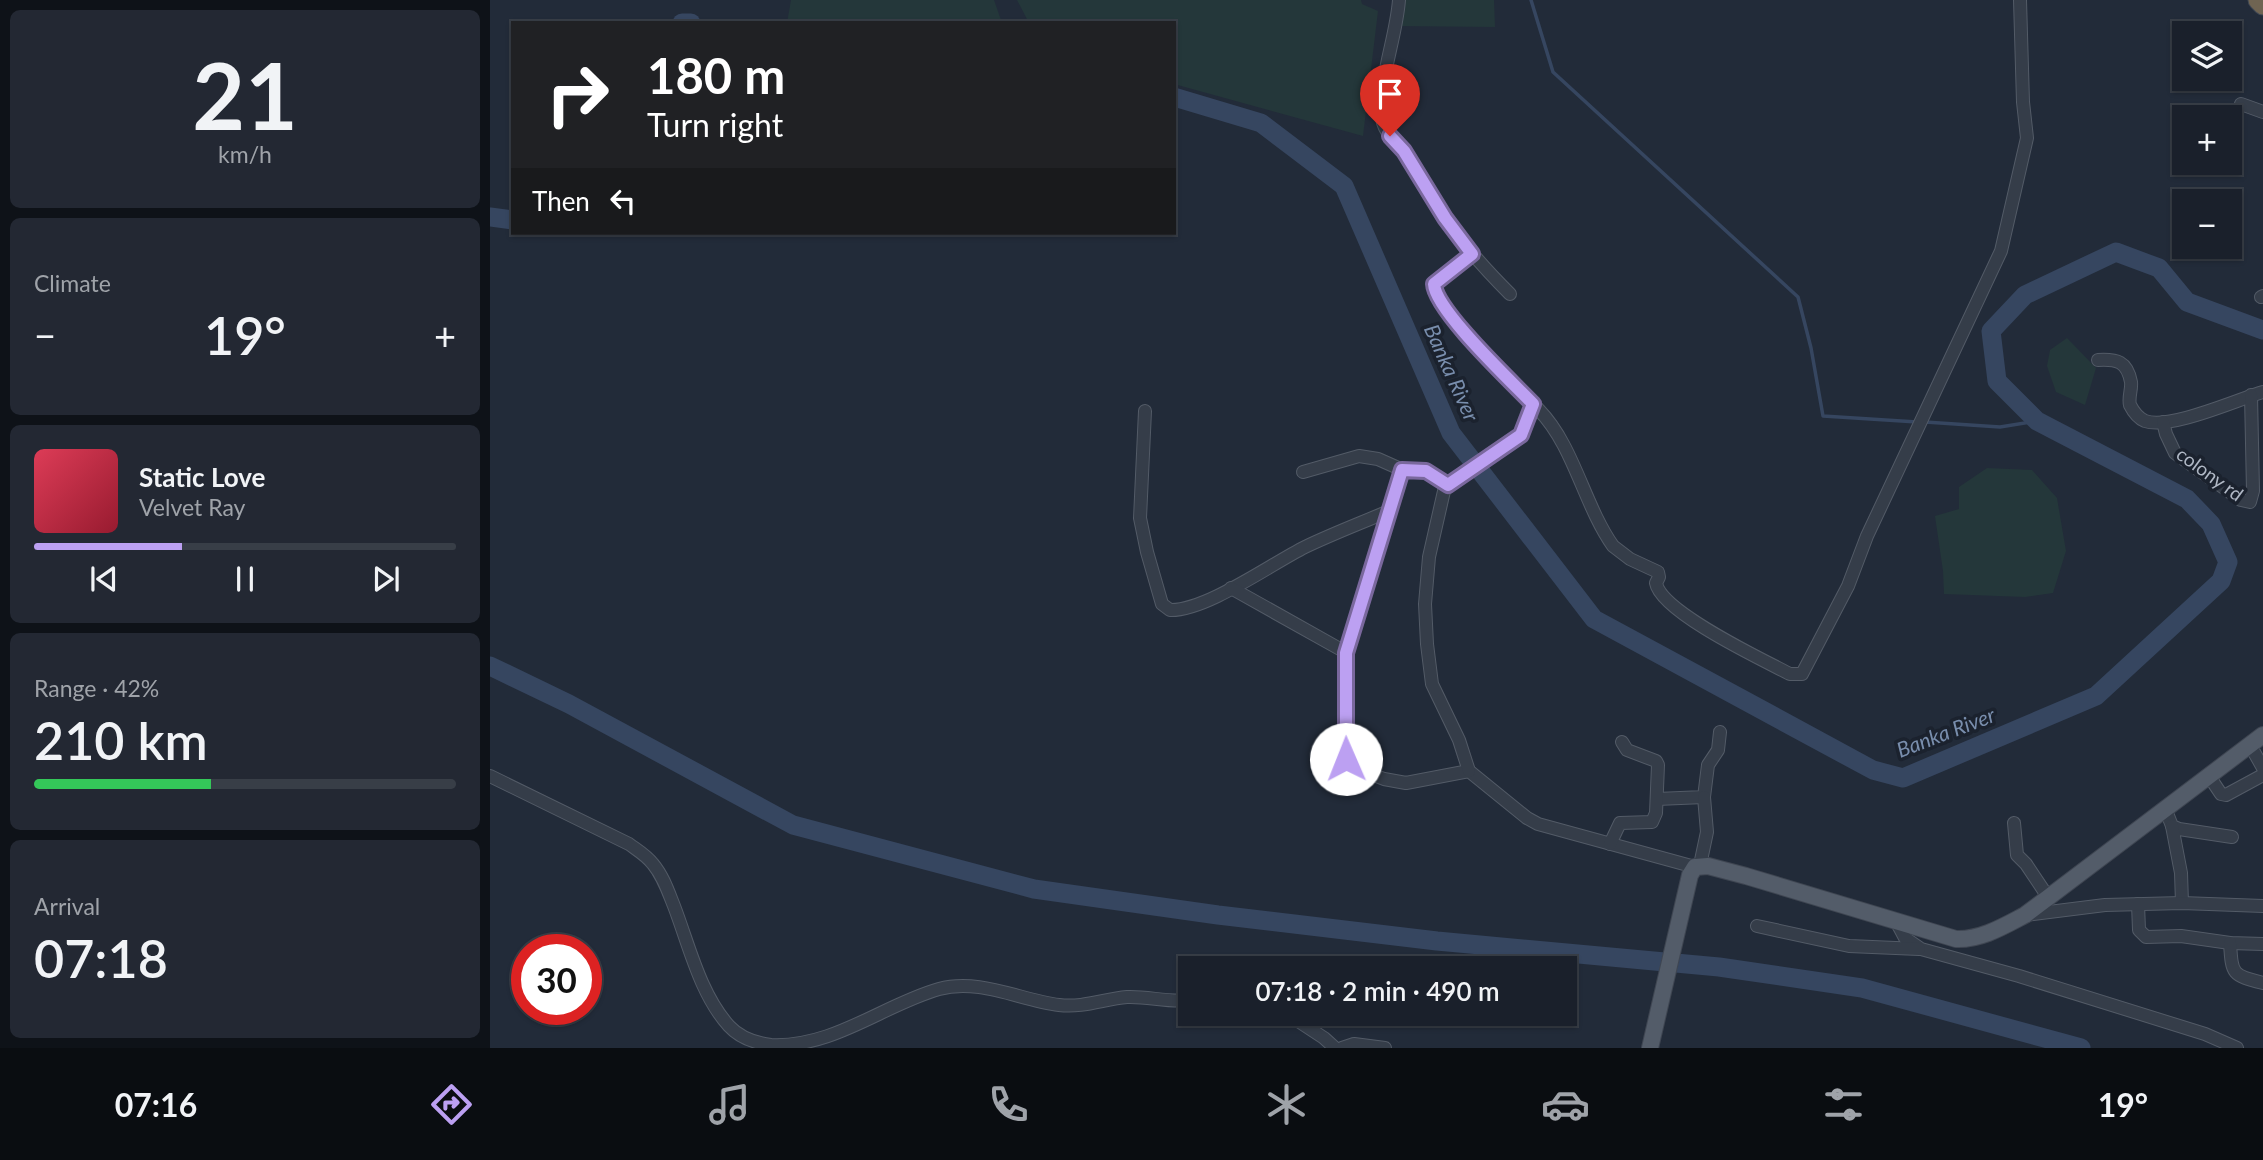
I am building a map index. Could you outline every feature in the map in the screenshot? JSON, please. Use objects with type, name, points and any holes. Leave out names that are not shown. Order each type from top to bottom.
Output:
[{"type":"highway","points":[[2258,0],[2263,5]]},
{"type":"main road","points":[[1650,1048],[1690,875],[1697,866],[1746,876],[1956,939],[1967,939],[2003,927],[2025,915],[2257,740]]},
{"type":"street","points":[[1399,0],[1384,82],[1382,119],[1390,136],[1404,151],[1445,218],[1472,254],[1510,293]]},
{"type":"street","points":[[1472,254],[1434,284],[1434,289],[1473,341],[1533,404],[1558,436],[1613,546],[1630,559],[1658,572],[1658,592],[1696,623],[1771,664],[1797,676],[1802,674],[1807,670],[1848,586],[1867,536],[1990,279],[2005,238],[2027,138],[2023,102],[2020,0]]},
{"type":"street","points":[[2241,104],[2263,112]]},
{"type":"street","points":[[2098,360],[2119,361],[2131,384],[2128,400],[2133,411],[2142,420],[2164,422]]},
{"type":"street","name":"colony rd","points":[[2257,394],[2258,491],[2247,503],[2175,453],[2164,422],[2257,394]]},
{"type":"street","points":[[1533,404],[1521,435],[1448,481],[1441,500],[1429,557],[1425,604],[1432,684],[1459,740],[1469,771],[1538,824],[1697,866],[1707,832],[1704,797],[1708,765],[1718,750],[1720,732]]},
{"type":"street","points":[[1145,411],[1140,518],[1162,604],[1170,610],[1180,610],[1231,588],[1304,548],[1389,511]]},
{"type":"street","points":[[1303,472],[1359,456],[1378,459],[1402,470],[1426,471],[1448,481]]},
{"type":"street","points":[[1402,470],[1346,653],[1345,751],[1350,766],[1384,779],[1406,783],[1469,771]]},
{"type":"street","points":[[1231,588],[1346,653]]},
{"type":"street","points":[[2257,740],[2263,768]]},
{"type":"street","points":[[1610,844],[1620,823],[1652,822],[1656,813],[1658,765],[1656,761],[1628,750],[1622,742]]},
{"type":"street","points":[[2209,776],[2221,794],[2226,795],[2263,775]]},
{"type":"street","points":[[490,776],[629,844],[645,855],[663,879],[707,991],[728,1024],[740,1036],[758,1043],[783,1047],[805,1045],[835,1037],[929,993],[953,987],[974,986],[1060,1005],[1082,1006],[1123,997],[1178,1002]]},
{"type":"street","points":[[1657,799],[1704,797]]},
{"type":"street","points":[[2165,808],[2172,826],[2181,873],[2182,903]]},
{"type":"street","points":[[2014,823],[2017,855],[2048,897]]},
{"type":"street","points":[[2172,826],[2232,837]]},
{"type":"street","points":[[2025,915],[2105,905],[2182,903],[2263,906]]},
{"type":"street","points":[[2138,904],[2140,930],[2146,937],[2182,936],[2230,943],[2263,944]]},
{"type":"street","points":[[1896,921],[1905,937],[1921,949]]},
{"type":"street","points":[[1757,926],[1849,946],[1921,949],[2020,976],[2192,1030],[2237,1048]]},
{"type":"street","points":[[2230,943],[2230,963],[2234,973],[2263,983]]},
{"type":"street","points":[[1306,1026],[1335,1048]]},
{"type":"street","points":[[731,1048],[740,1036]]},
{"type":"street","points":[[1342,1048],[1354,1044],[1385,1048]]},
{"type":"shaded area","points":[[791,0],[994,0],[1001,21],[787,21]]},
{"type":"shaded area","points":[[1017,0],[1361,0],[1362,4],[1378,11],[1363,136],[1176,85],[1176,21],[1028,21]]},
{"type":"shaded area","points":[[1392,0],[1494,0],[1495,27],[1393,26]]},
{"type":"shaded area","points":[[2067,338],[2096,368],[2085,405],[2056,392],[2047,366],[2050,350]]},
{"type":"shaded area","points":[[1987,468],[2032,470],[2057,498],[2066,551],[2053,593],[2025,597],[1944,594],[1935,516],[1959,509],[1959,487]]},
{"type":"waterway","points":[[1531,0],[1553,72],[1798,297],[1811,348],[1823,416],[1917,422]]},
{"type":"waterway","name":"Banka River","points":[[1176,98],[1261,123],[1344,186],[1451,433],[1594,619],[1873,770],[1903,778],[2096,696],[2221,581],[2228,562],[2211,524],[2187,499],[2037,421],[1997,381],[1991,331],[2025,295],[2116,252],[2159,268],[2187,302],[2263,330]]},
{"type":"waterway","name":"Banka River","points":[[490,217],[511,220]]},
{"type":"waterway","points":[[1925,422],[2000,427],[2037,421]]},
{"type":"waterway","points":[[490,666],[569,704],[793,825],[1034,889],[1218,915],[1437,941],[1719,967],[1862,988],[2081,1048]]},
{"type":"route","points":[[1346,759],[1346,653],[1402,470],[1426,471],[1448,485],[1521,435],[1533,404],[1473,341],[1434,289],[1434,284],[1472,254],[1445,218],[1404,151],[1390,136]]}]
